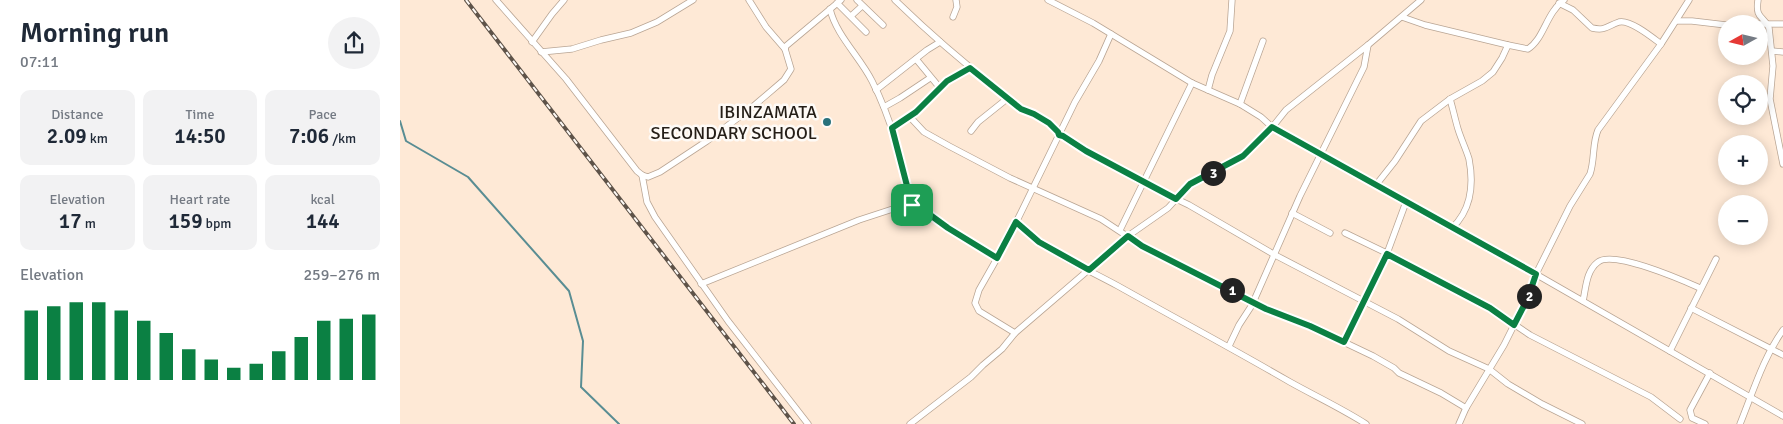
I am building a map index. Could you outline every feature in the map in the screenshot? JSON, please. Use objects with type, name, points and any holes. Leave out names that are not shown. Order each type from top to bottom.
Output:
[{"type":"street","points":[[496,0],[566,79],[633,166],[642,175],[650,177],[707,141],[775,88],[789,74],[791,69],[785,49],[766,27],[749,0]]},
{"type":"street","points":[[532,42],[564,0]]},
{"type":"street","points":[[541,52],[572,49],[631,33],[657,22],[693,0]]},
{"type":"street","points":[[857,0],[882,25]]},
{"type":"street","points":[[895,0],[970,68],[1021,109],[1049,123],[1059,135],[1070,142],[1275,255],[1364,300],[1449,351],[1488,370],[1542,404],[1582,424]]},
{"type":"street","points":[[953,17],[957,7],[956,0]]},
{"type":"street","points":[[1048,0],[1111,34],[1192,83],[1240,104],[1261,117],[1272,127],[1452,228],[1486,245],[1783,416]]},
{"type":"street","points":[[1208,90],[1230,31],[1232,0]]},
{"type":"street","points":[[910,424],[971,377],[1002,349],[1015,332],[1128,236],[1168,208],[1190,184],[1243,156],[1272,127],[1279,117],[1302,96],[1368,45],[1421,0]]},
{"type":"street","points":[[1459,424],[1466,408],[1504,345],[1528,298],[1536,274],[1570,206],[1591,171],[1594,142],[1598,130],[1661,44],[1689,0]]},
{"type":"street","points":[[1758,0],[1759,15]]},
{"type":"street","points":[[785,49],[788,44],[839,1],[866,32]]},
{"type":"street","points":[[1402,17],[1425,25],[1508,45],[1530,48],[1538,39],[1550,14],[1560,1],[1573,10],[1592,28],[1607,29],[1620,22],[1624,22],[1644,32],[1661,44]]},
{"type":"street","points":[[851,16],[862,6]]},
{"type":"street","points":[[830,9],[837,26],[865,67],[884,107],[892,128],[912,205]]},
{"type":"street","points":[[1677,21],[1718,24]]},
{"type":"street","points":[[1783,24],[1768,24],[1773,66],[1770,99],[1783,164]]},
{"type":"street","points":[[1015,332],[978,311],[975,303],[979,290],[1016,222],[1111,34]]},
{"type":"street","points":[[1240,104],[1264,41]]},
{"type":"street","points":[[876,90],[940,42]]},
{"type":"street","points":[[1229,346],[1254,301],[1320,154],[1333,132],[1364,67],[1368,45]]},
{"type":"street","points":[[1376,185],[1395,161],[1421,121],[1450,99],[1476,85],[1493,72],[1508,45]]},
{"type":"street","points":[[1772,50],[1783,52]]},
{"type":"street","points":[[916,59],[940,88]]},
{"type":"street","points":[[892,128],[910,117],[952,78],[970,68]]},
{"type":"street","points":[[884,107],[930,78]]},
{"type":"street","points":[[1120,230],[1192,83]]},
{"type":"street","points":[[971,131],[978,122],[1008,98]]},
{"type":"street","points":[[1450,99],[1471,173],[1468,206],[1462,219],[1452,228]]},
{"type":"street","points":[[910,117],[917,126],[930,136],[1010,178],[1101,219],[1142,246],[1254,301],[1266,309],[1310,326],[1373,356],[1399,373],[1441,393],[1466,408]]},
{"type":"street","points":[[642,175],[650,209],[728,321],[808,424]]},
{"type":"street","points":[[1344,342],[1387,254],[1406,202]]},
{"type":"street","points":[[701,284],[883,211],[900,206],[912,205],[922,209],[948,228],[997,258]]},
{"type":"street","points":[[1292,214],[1330,233]]},
{"type":"street","points":[[1016,222],[1039,242],[1229,346],[1292,383],[1340,407],[1366,424]]},
{"type":"street","points":[[1345,233],[1490,308],[1530,335],[1652,397],[1680,419]]},
{"type":"street","points":[[1583,301],[1588,275],[1593,267],[1608,258],[1658,271],[1700,288]]},
{"type":"street","points":[[1670,351],[1716,259]]},
{"type":"street","points":[[1691,308],[1783,355]]},
{"type":"street","points":[[1740,424],[1771,350],[1783,330]]},
{"type":"street","points":[[1705,424],[1692,418],[1690,413],[1710,373]]},
{"type":"waterway","points":[[400,121],[406,141],[468,177],[569,291],[583,341],[581,387],[619,424]]},
{"type":"railway","points":[[466,0],[794,424]]},
{"type":"place","name":"IBINZAMATA SECONDARY SCHOOL","points":[[827,122]]},
{"type":"route","points":[[970,68],[1021,109],[1049,123],[1059,135],[1070,142],[1143,183],[1176,199],[1190,184],[1243,156],[1272,127],[1536,274],[1528,298],[1514,325],[1499,313],[1387,254],[1344,342],[1266,309],[1254,301],[1142,246],[1128,236],[1089,270],[1039,242],[1016,222],[997,258],[948,228],[922,209],[912,205],[892,128],[916,112],[947,81],[970,68]]}]
